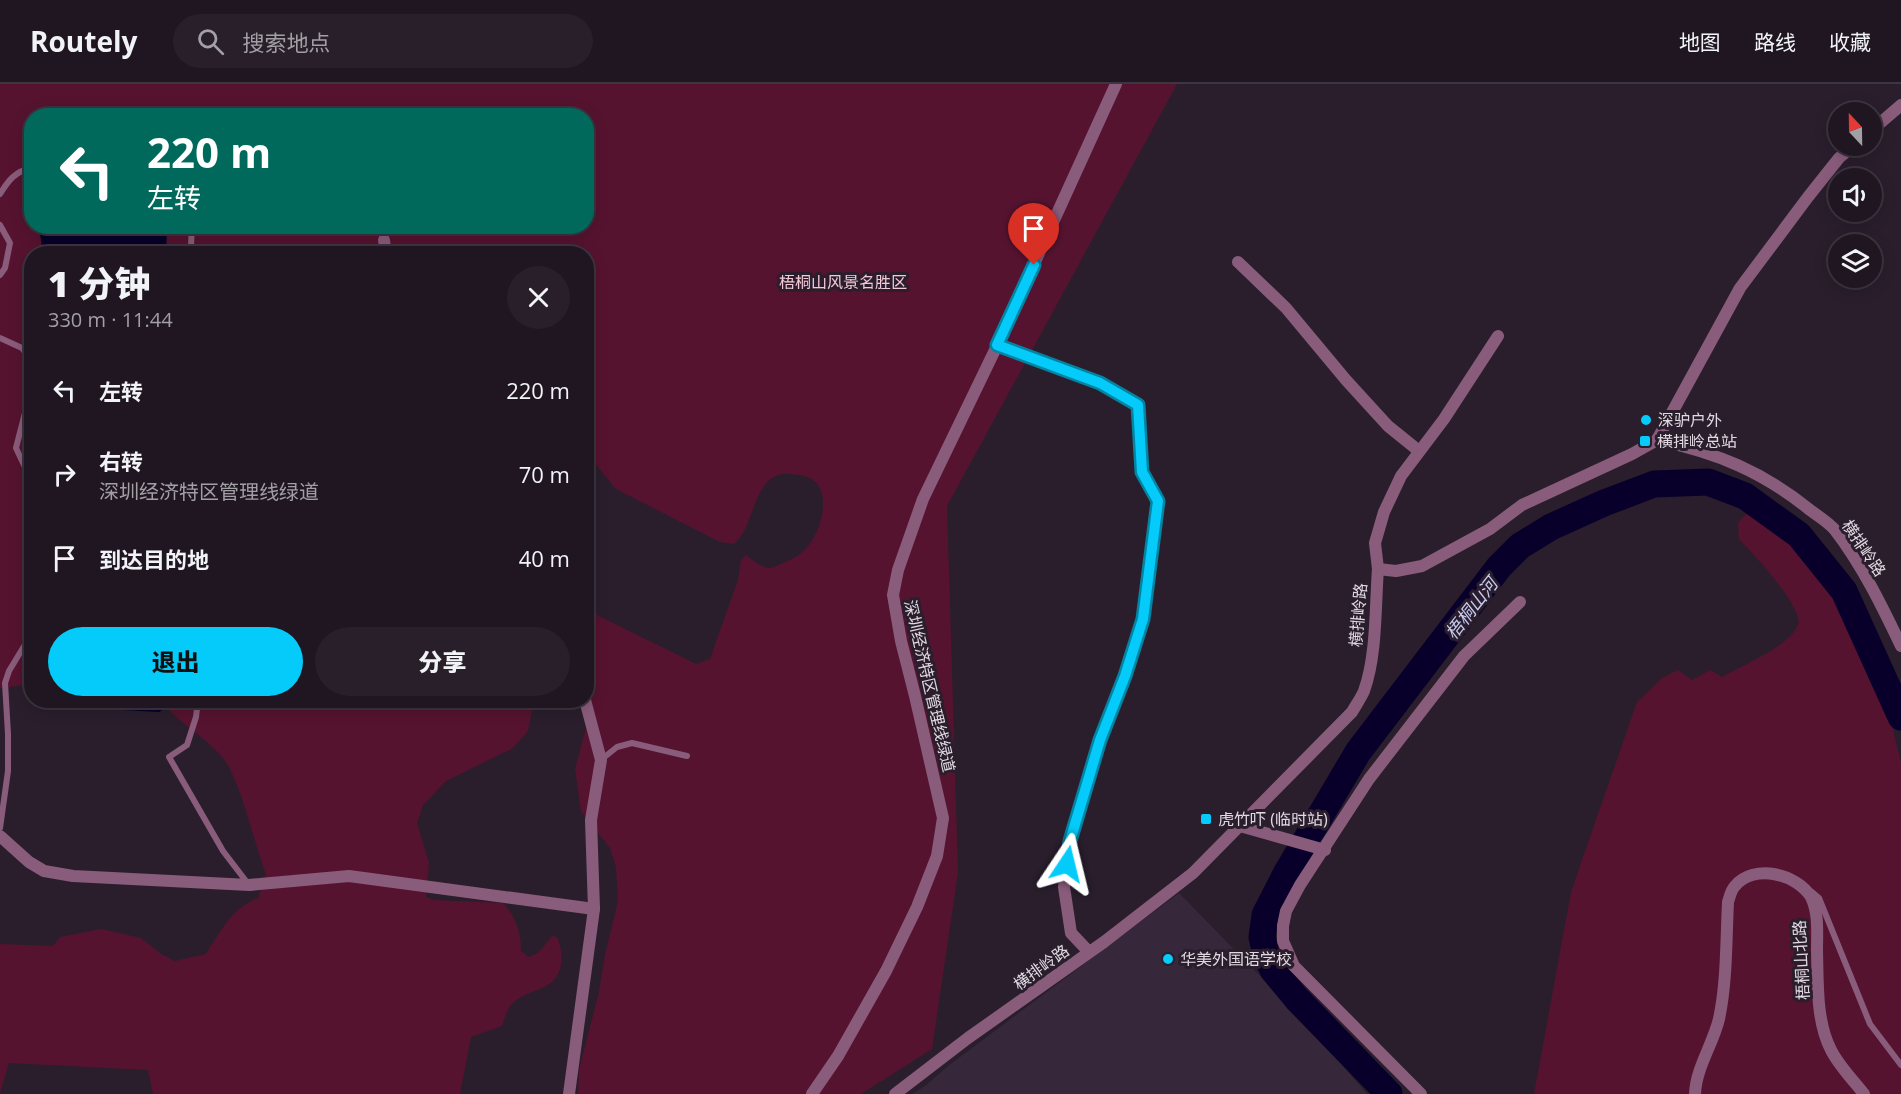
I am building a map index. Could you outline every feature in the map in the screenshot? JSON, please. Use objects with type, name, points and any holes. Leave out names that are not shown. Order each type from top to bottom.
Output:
[{"type":"street","name":"深圳经济特区管理线绿道","points":[[812,1094],[838,1056],[886,971],[917,907],[937,856],[943,818],[901,641],[893,595],[898,570],[923,499],[997,345],[1116,84]]},
{"type":"street","points":[[1882,121],[1901,105]]},
{"type":"street","points":[[1657,440],[1740,288],[1841,156]]},
{"type":"street","points":[[384,240],[385,246]]},
{"type":"street","points":[[1238,262],[1286,308],[1388,426],[1419,451]]},
{"type":"street","points":[[1378,569],[1375,543],[1384,512],[1401,476],[1444,420],[1498,336]]},
{"type":"street","points":[[997,345],[1100,383],[1138,405],[1142,472],[1158,501],[1143,619],[1125,676],[1100,740],[1070,841],[1064,887],[1071,933],[1089,952]]},
{"type":"street","name":"横排岭路","points":[[895,1094],[1193,873],[1352,712],[1363,692],[1368,675],[1378,569],[1396,571],[1422,566],[1490,529],[1522,505],[1657,440],[1683,445],[1739,464],[1785,491],[1833,529],[1868,580],[1901,646]]},
{"type":"street","points":[[1421,1094],[1294,966],[1283,941],[1286,910],[1370,779],[1464,656],[1520,602]]},
{"type":"street","points":[[569,1094],[594,909],[591,820],[601,760],[587,708]]},
{"type":"street","points":[[1240,826],[1325,850]]},
{"type":"street","points":[[0,836],[29,862],[44,871],[84,876],[213,885],[249,885],[349,876],[594,909]]},
{"type":"street","points":[[1695,1094],[1718,1021],[1723,995],[1728,902],[1731,891],[1742,879],[1750,876],[1776,875],[1794,880]]},
{"type":"street","name":"梧桐山北路","points":[[1794,880],[1805,890],[1814,907],[1817,920],[1821,1021],[1825,1034],[1836,1059],[1864,1094]]},
{"type":"lane","points":[[0,194],[9,180],[24,170]]},
{"type":"lane","points":[[0,225],[10,243],[5,268],[0,274]]},
{"type":"lane","points":[[0,338],[24,351]]},
{"type":"lane","points":[[24,417],[16,448],[24,465]]},
{"type":"lane","points":[[0,828],[8,771],[8,734],[3,682],[24,646]]},
{"type":"lane","points":[[197,708],[187,745],[169,757],[223,851],[249,885]]},
{"type":"lane","points":[[601,760],[617,747],[632,743],[687,756]]},
{"type":"lane","points":[[1794,880],[1806,886],[1819,898],[1870,1024],[1901,1065]]},
{"type":"shaded area","points":[[40,234],[167,234],[166,246],[42,246]]},
{"type":"shaded area","points":[[84,708],[167,708],[159,712]]},
{"type":"shaded area","name":"华美外国语学校","points":[[1179,893],[1308,1025],[1367,1094],[912,1094],[925,1086],[948,1066]]},
{"type":"green space","name":"梧桐山风景名胜区","points":[[0,84],[1177,84],[947,506],[958,872],[932,1049],[861,1094],[578,1094],[579,1070],[599,992],[618,901],[616,867],[610,848],[581,811],[575,769],[591,708],[594,708],[594,613],[696,664],[710,659],[738,580],[741,560],[746,555],[760,565],[772,568],[803,551],[814,536],[822,515],[822,494],[818,485],[810,478],[799,475],[782,474],[772,478],[760,492],[745,530],[734,544],[720,542],[616,489],[594,462],[594,246],[166,246],[167,234],[594,234],[594,108],[24,108],[24,234],[40,234],[42,246],[24,246],[24,685],[0,688]]},
{"type":"green space","points":[[1755,511],[1784,530],[1810,555],[1833,586],[1868,656],[1893,729],[1901,762],[1901,1094],[1534,1094],[1571,892],[1637,702],[1662,678],[1678,670],[1692,680],[1710,670],[1722,677],[1775,648],[1793,633],[1798,625],[1798,617],[1786,594],[1739,539],[1738,523],[1745,515]]},
{"type":"green space","points":[[167,708],[533,708],[528,731],[513,748],[446,781],[423,805],[417,823],[429,863],[426,897],[434,900],[503,903],[517,925],[521,951],[529,957],[538,953],[552,936],[557,937],[561,949],[560,969],[554,980],[513,1003],[502,1026],[471,1037],[460,1094],[153,1094],[148,1070],[9,1063],[0,1093],[0,944],[53,946],[60,937],[101,929],[141,938],[161,954],[175,961],[206,954],[234,914],[258,898],[266,875],[236,782],[222,757]]},
{"type":"waterway","name":"梧桐山河","points":[[1389,1094],[1297,999],[1273,970],[1266,955],[1262,937],[1265,915],[1287,872],[1358,752],[1499,567],[1520,546],[1551,527],[1654,484],[1708,482],[1745,496],[1799,535],[1844,591],[1901,717]]},
{"type":"place","name":"深驴户外","points":[[1646,420]]},
{"type":"place","name":"横排岭总站","points":[[1645,441]]},
{"type":"place","name":"虎竹吓 (临时站)","points":[[1206,819]]},
{"type":"place","name":"华美外国语学校","points":[[1168,959]]},
{"type":"route","points":[[1034,265],[997,345],[1100,383],[1138,405],[1142,472],[1158,501],[1143,619],[1125,676],[1100,740],[1070,841],[1067,864]]}]
